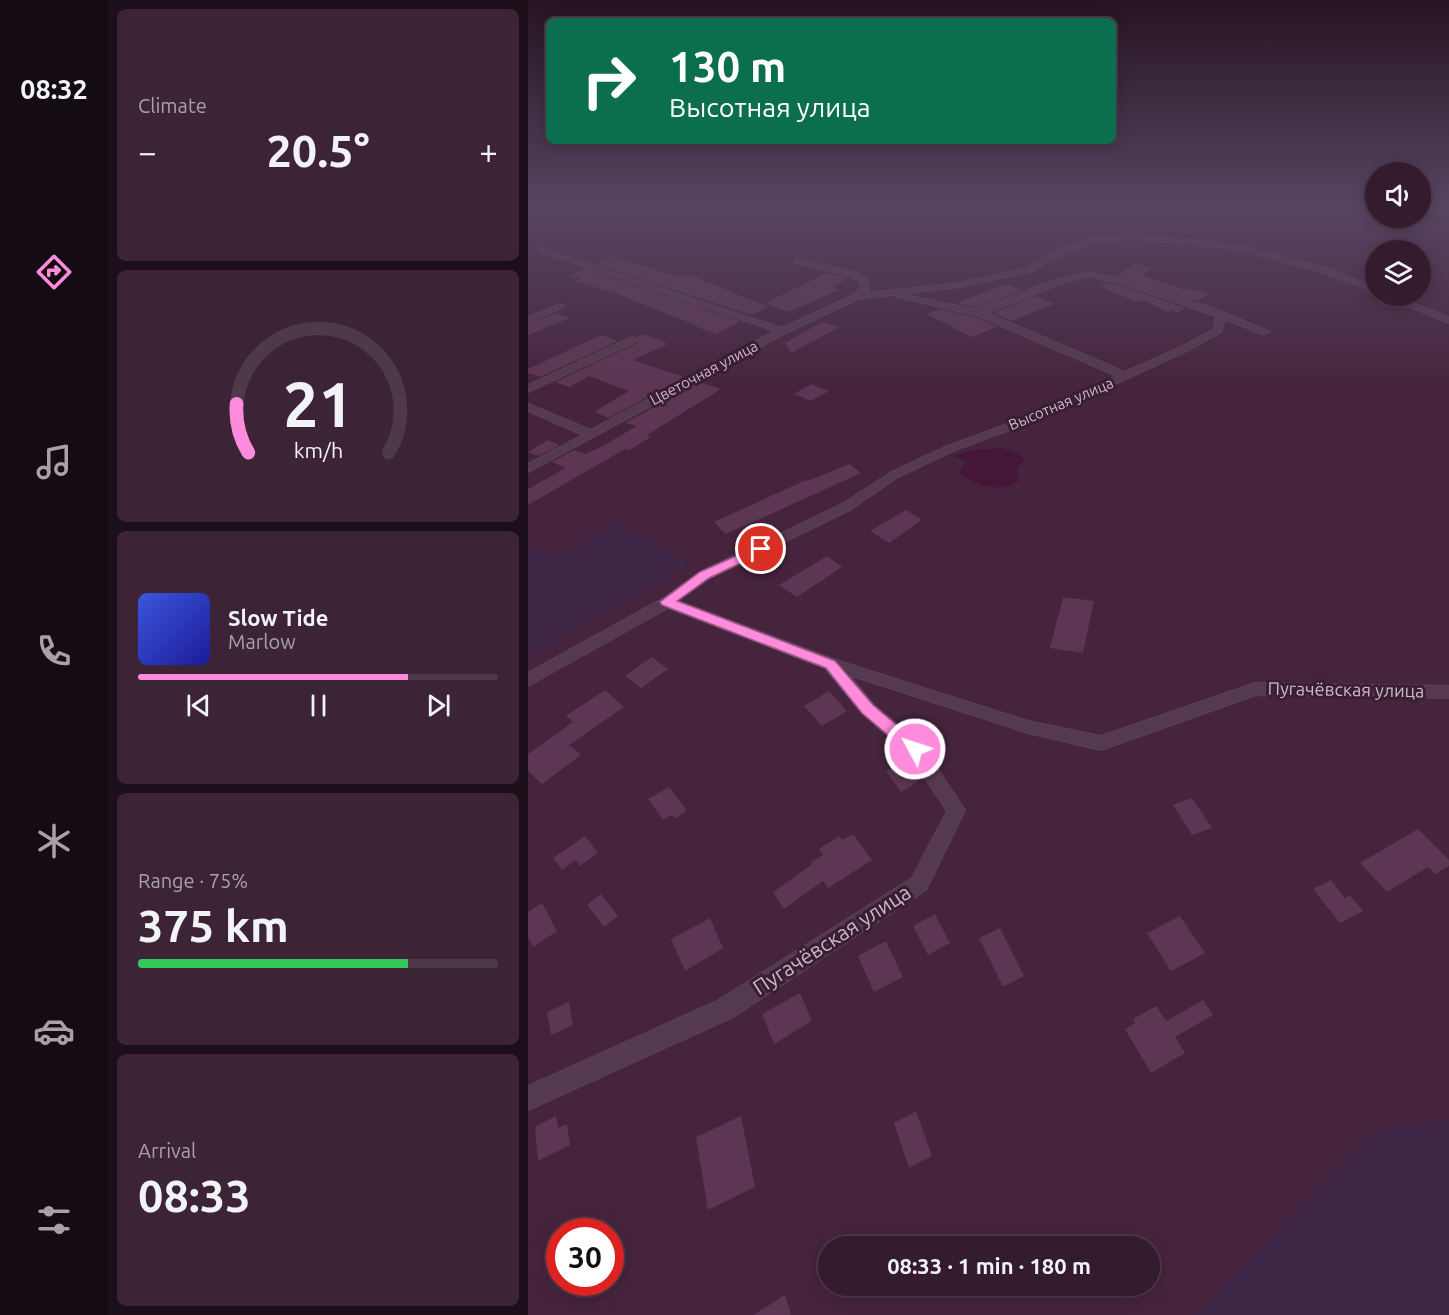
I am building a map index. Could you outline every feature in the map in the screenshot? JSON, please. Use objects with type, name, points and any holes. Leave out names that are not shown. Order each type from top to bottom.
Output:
[{"type":"street","points":[[591,265],[783,331]]},
{"type":"street","points":[[817,265],[852,274],[864,280],[865,289],[856,297]]},
{"type":"street","name":"Цветочная улица","points":[[528,469],[783,331],[856,297],[959,285],[1029,270],[1037,265]]},
{"type":"street","name":"Цветочная улица","points":[[1306,265],[1365,286]]},
{"type":"street","points":[[980,313],[1060,281],[1088,274],[1128,283],[1265,332]]},
{"type":"street","points":[[886,294],[980,313],[1125,376]]},
{"type":"street","points":[[528,320],[562,306]]},
{"type":"street","points":[[1413,306],[1449,320]]},
{"type":"street","name":"Высотная улица","points":[[528,680],[667,602],[705,575],[846,507],[894,475],[949,449],[1022,422],[1186,348],[1218,330],[1220,314]]},
{"type":"street","points":[[528,389],[632,340]]},
{"type":"street","points":[[528,407],[591,434]]},
{"type":"street","name":"Пугачёвская улица","points":[[667,602],[831,664],[1028,727],[1101,743],[1255,689],[1449,692]]},
{"type":"street","name":"Пугачёвская улица","points":[[528,1098],[725,1009],[920,884],[956,810],[915,749],[868,709],[831,664]]},
{"type":"shaded area","points":[[1002,448],[1019,454],[1026,460],[1018,469],[1019,481],[1002,487],[980,484],[958,473],[967,461],[952,456],[972,450]]},
{"type":"shaded area","points":[[616,523],[691,564],[528,657],[528,549],[562,554]]},
{"type":"shaded area","points":[[1449,1119],[1449,1315],[1195,1315],[1375,1129]]},
{"type":"building","points":[[599,265],[642,265],[680,277],[688,274],[768,307],[751,315]]},
{"type":"building","points":[[1131,265],[1143,265],[1152,268],[1142,275],[1186,290],[1189,288],[1209,294],[1197,301],[1117,276]]},
{"type":"building","points":[[584,269],[740,321],[717,334],[696,327],[698,326],[617,294],[576,281],[583,278],[570,276]]},
{"type":"building","points":[[827,273],[847,278],[833,288],[839,290],[788,312],[765,303]]},
{"type":"building","points":[[1107,283],[1185,308],[1177,313],[1172,310],[1167,312],[1142,300],[1138,302],[1101,287]]},
{"type":"building","points":[[1007,284],[1022,290],[978,308],[956,303]]},
{"type":"building","points":[[1036,296],[1054,304],[1012,321],[993,313]]},
{"type":"building","points":[[940,309],[975,317],[998,327],[971,337],[927,314]]},
{"type":"building","points":[[556,313],[570,318],[528,335],[528,325]]},
{"type":"building","points":[[822,322],[840,327],[791,353],[785,343]]},
{"type":"building","points":[[645,334],[668,344],[633,360],[684,377],[609,418],[594,412],[629,391],[589,376],[569,387],[555,382],[636,344],[637,337]]},
{"type":"building","points":[[601,335],[618,341],[540,377],[528,373],[528,369]]},
{"type":"building","points":[[699,382],[721,389],[647,435],[651,437],[629,450],[625,449],[528,505],[528,489],[566,468],[552,462],[574,450],[585,454],[599,448],[637,426],[625,423]]},
{"type":"building","points":[[811,384],[829,391],[811,401],[794,394]]},
{"type":"building","points":[[548,440],[560,445],[538,456],[528,452]]},
{"type":"building","points":[[849,464],[861,473],[725,534],[714,522],[806,480]]},
{"type":"building","points":[[906,510],[922,520],[889,543],[870,531]]},
{"type":"building","points":[[827,556],[842,567],[797,597],[779,585]]},
{"type":"building","points":[[1063,597],[1094,601],[1083,653],[1050,648]]},
{"type":"building","points":[[652,657],[668,669],[641,688],[625,676]]},
{"type":"building","points":[[605,690],[624,707],[569,745],[581,755],[542,784],[528,771],[528,754],[573,722],[566,716]]},
{"type":"building","points":[[829,691],[847,711],[822,726],[804,706]]},
{"type":"building","points":[[901,762],[917,782],[901,792],[886,771]]},
{"type":"building","points":[[669,787],[687,810],[675,819],[672,815],[663,820],[648,799]]},
{"type":"building","points":[[1192,798],[1212,828],[1192,835],[1173,805]]},
{"type":"building","points":[[1418,829],[1449,860],[1449,866],[1435,874],[1428,867],[1387,892],[1360,863]]},
{"type":"building","points":[[853,834],[872,860],[828,888],[823,881],[784,909],[773,892],[823,855],[819,849],[839,836],[842,840]]},
{"type":"building","points":[[585,836],[598,853],[580,866],[576,860],[562,870],[553,858]]},
{"type":"building","points":[[1331,880],[1345,898],[1350,895],[1363,911],[1340,923],[1313,889]]},
{"type":"building","points":[[601,894],[618,916],[604,927],[587,905]]},
{"type":"building","points":[[542,903],[557,931],[533,947],[528,937],[528,912]]},
{"type":"building","points":[[935,914],[950,943],[928,955],[913,926]]},
{"type":"building","points":[[1180,916],[1205,953],[1171,971],[1147,933]]},
{"type":"building","points":[[710,918],[723,948],[685,971],[671,939]]},
{"type":"building","points":[[1000,928],[1024,976],[1003,987],[979,938]]},
{"type":"building","points":[[886,941],[903,977],[874,992],[858,956]]},
{"type":"building","points":[[800,993],[812,1021],[774,1044],[762,1014]]},
{"type":"building","points":[[1203,1000],[1213,1015],[1175,1037],[1185,1053],[1151,1073],[1125,1029],[1135,1023],[1133,1019],[1156,1006],[1166,1021]]},
{"type":"building","points":[[569,1002],[573,1025],[551,1035],[547,1012]]},
{"type":"building","points":[[916,1111],[932,1156],[909,1168],[894,1123]]},
{"type":"building","points":[[556,1116],[558,1128],[567,1124],[570,1145],[538,1161],[535,1127]]},
{"type":"building","points":[[741,1116],[755,1187],[708,1210],[696,1137]]},
{"type":"building","points":[[785,1295],[791,1315],[753,1315]]},
{"type":"route","points":[[761,549],[705,575],[667,602],[831,664],[868,709],[915,749]]}]
